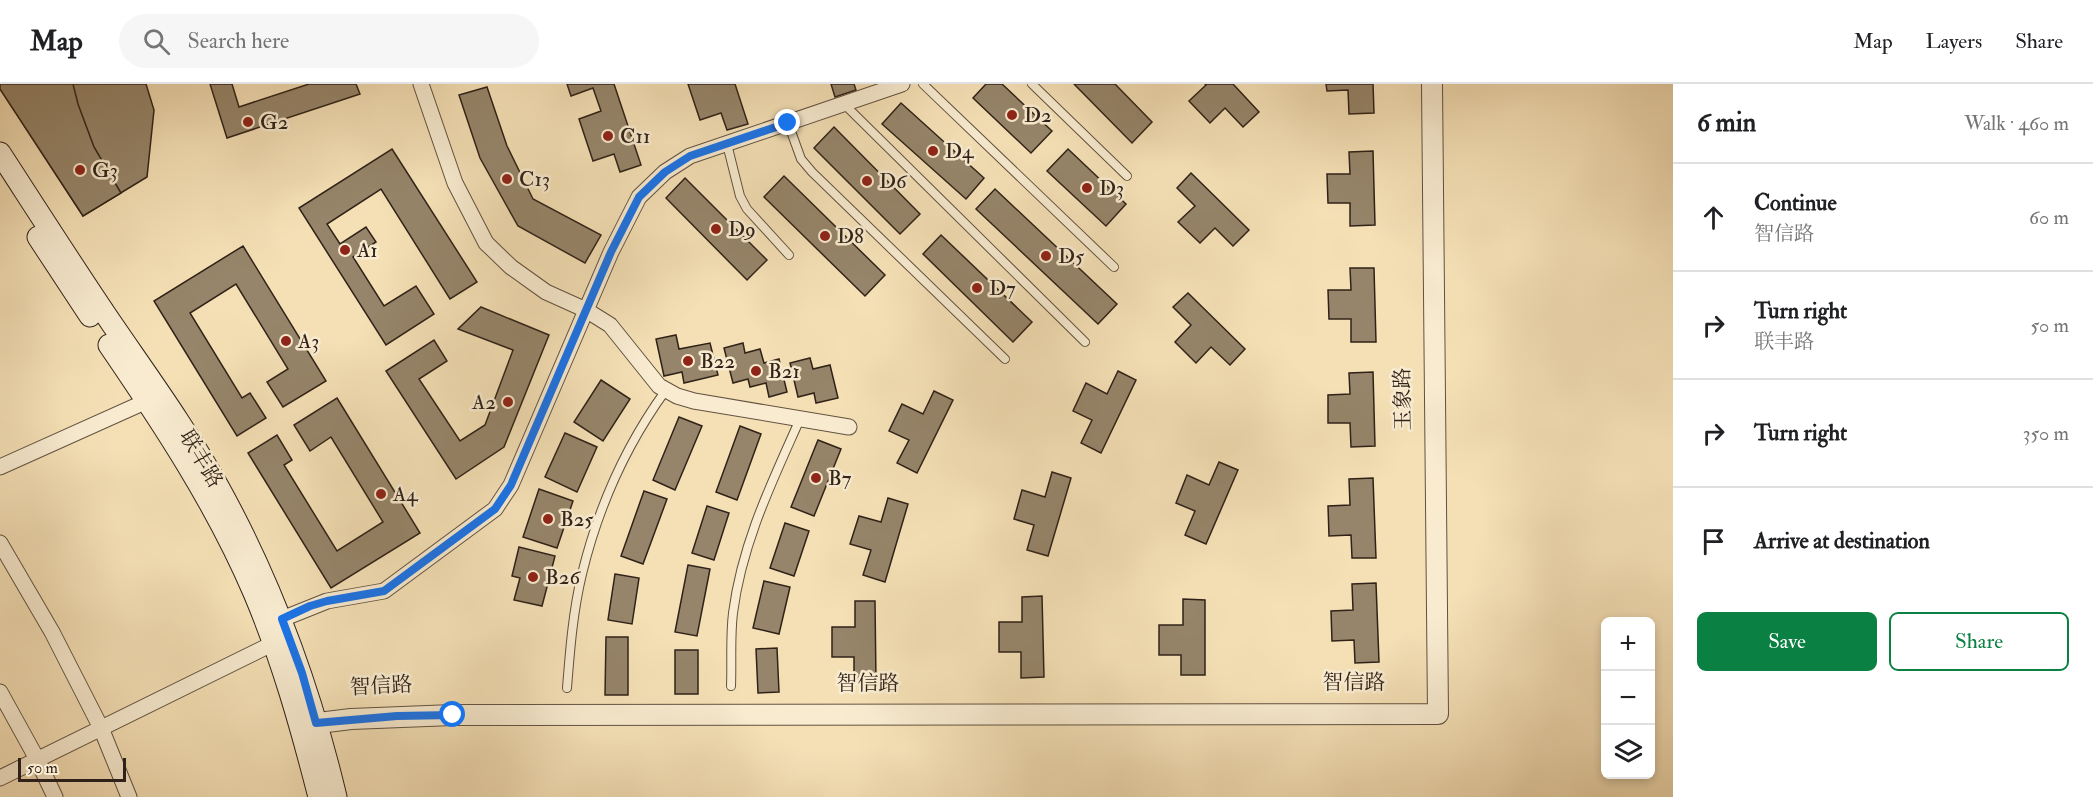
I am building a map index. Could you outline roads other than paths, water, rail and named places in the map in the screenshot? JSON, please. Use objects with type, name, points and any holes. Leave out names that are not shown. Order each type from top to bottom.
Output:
[{"type":"main road","name":"联丰路","points":[[0,153],[196,448],[253,554],[282,619],[302,673],[319,797]]},
{"type":"main road","name":"联丰路","points":[[0,179],[191,469],[225,531],[253,591],[307,720],[336,797]]},
{"type":"street","points":[[421,84],[455,183],[486,243],[511,267],[546,292],[586,310],[610,325],[659,386],[677,396],[694,401],[849,427]]},
{"type":"street","points":[[282,619],[327,601],[384,591],[495,509],[511,485],[611,252],[639,197],[665,172],[690,156],[902,84]]},
{"type":"street","name":"玉象路","points":[[1424,84],[1434,710]]},
{"type":"street","name":"玉象路","points":[[1432,84],[1434,710]]},
{"type":"street","points":[[0,467],[147,401]]},
{"type":"street","points":[[0,543],[52,632],[101,728],[129,797]]},
{"type":"street","points":[[0,778],[274,643]]},
{"type":"street","points":[[0,692],[38,759],[55,797]]},
{"type":"street","name":"智信路","points":[[307,720],[453,715],[1434,710]]},
{"type":"lane","points":[[923,84],[1114,267]]},
{"type":"lane","points":[[1032,84],[1127,176]]},
{"type":"lane","points":[[844,104],[1085,342]]},
{"type":"lane","points":[[788,123],[801,159],[812,172],[1005,359]]},
{"type":"lane","points":[[727,144],[740,196],[747,209],[789,255]]},
{"type":"lane","points":[[567,688],[572,635],[582,575],[598,520],[621,463],[647,416],[666,390]]},
{"type":"lane","points":[[731,686],[733,614],[743,557],[762,502],[800,418]]},
{"type":"place","name":"D2","points":[[1012,115]]},
{"type":"place","name":"G2","points":[[248,122]]},
{"type":"place","name":"C11","points":[[608,136]]},
{"type":"place","name":"D4","points":[[933,151]]},
{"type":"place","name":"G3","points":[[80,170]]},
{"type":"place","name":"C13","points":[[507,179]]},
{"type":"place","name":"D6","points":[[867,181]]},
{"type":"place","name":"D3","points":[[1087,188]]},
{"type":"place","name":"D9","points":[[716,229]]},
{"type":"place","name":"D8","points":[[825,236]]},
{"type":"place","name":"A1","points":[[345,250]]},
{"type":"place","name":"D5","points":[[1046,256]]},
{"type":"place","name":"D7","points":[[977,288]]},
{"type":"place","name":"A3","points":[[286,341]]},
{"type":"place","name":"B22","points":[[688,361]]},
{"type":"place","name":"B21","points":[[756,371]]},
{"type":"place","name":"A2","points":[[508,402]]},
{"type":"place","name":"B7","points":[[816,478]]},
{"type":"place","name":"A4","points":[[381,494]]},
{"type":"place","name":"B25","points":[[548,519]]},
{"type":"place","name":"B26","points":[[533,577]]}]
